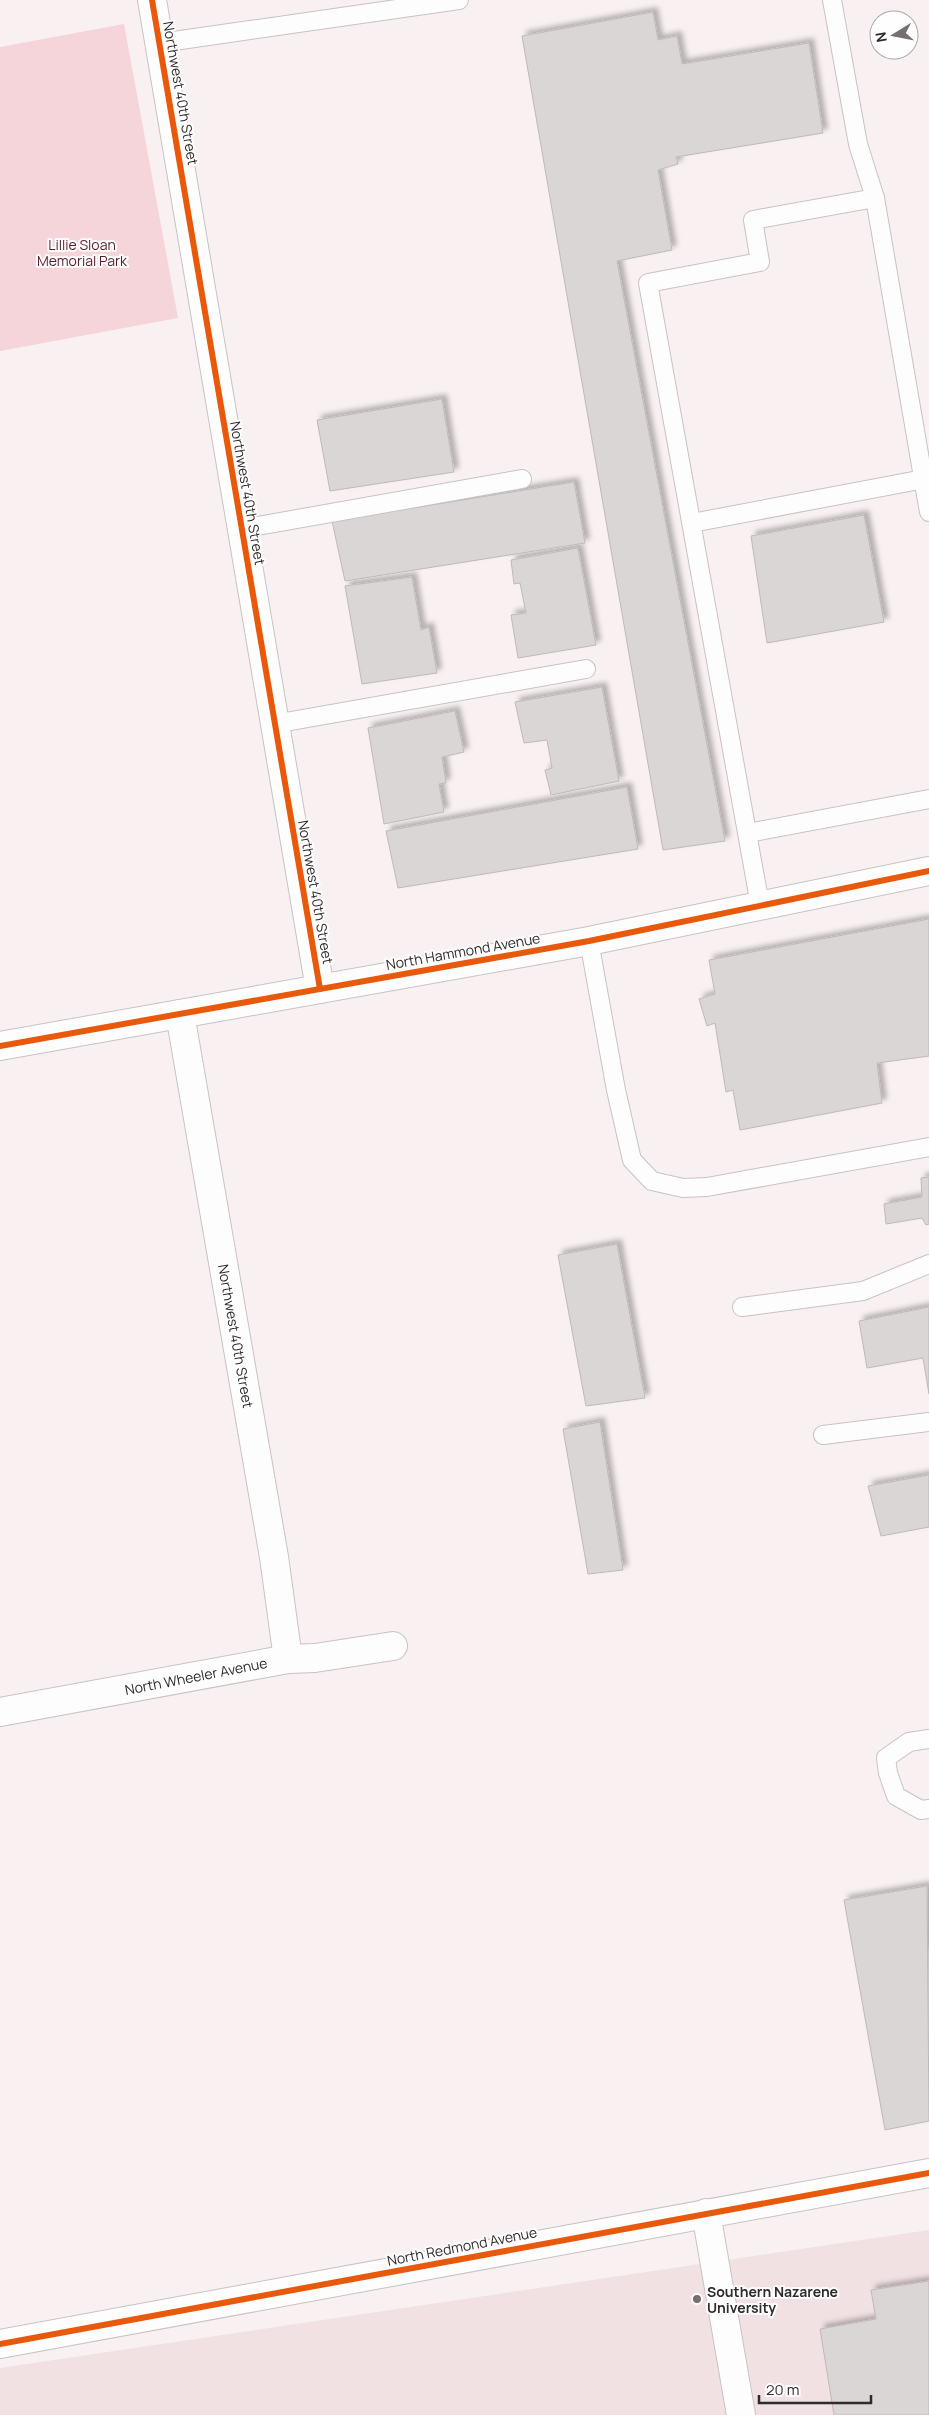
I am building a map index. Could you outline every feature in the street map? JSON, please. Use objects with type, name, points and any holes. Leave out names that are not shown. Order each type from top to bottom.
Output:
[{"type":"street","name":"Northwest 40th Street","points":[[152,0],[320,989]]},
{"type":"street","name":"North Hammond Avenue","points":[[0,1046],[589,941],[700,920],[760,905],[929,871]]},
{"type":"street","name":"Northwest 40th Street","points":[[180,1014],[274,1556],[288,1659]]},
{"type":"street","name":"North Wheeler Avenue","points":[[0,1712],[288,1659],[315,1658],[393,1646]]},
{"type":"street","name":"North Redmond Avenue","points":[[0,2344],[929,2173]]},
{"type":"street","points":[[706,2213],[741,2415]]},
{"type":"lane","points":[[160,43],[459,0]]},
{"type":"lane","points":[[832,0],[858,144],[875,198],[926,479],[929,512]]},
{"type":"lane","points":[[760,905],[648,283],[760,262],[753,220],[875,198]]},
{"type":"lane","points":[[241,528],[522,479]]},
{"type":"lane","points":[[692,523],[926,479]]},
{"type":"lane","points":[[274,724],[586,668]]},
{"type":"lane","points":[[748,833],[929,801]]},
{"type":"lane","points":[[589,941],[616,1090],[632,1160],[652,1181],[683,1188],[707,1187],[929,1147]]},
{"type":"lane","points":[[742,1307],[863,1291],[929,1264]]},
{"type":"lane","points":[[823,1435],[929,1422]]},
{"type":"lane","points":[[929,1739],[909,1742],[886,1758],[888,1773],[896,1796],[921,1810],[929,1809]]},
{"type":"shaded area","name":"Southern Nazarene University","points":[[929,2230],[929,2415],[0,2415],[0,2368]]},
{"type":"green space","name":"Lillie Sloan Memorial Park","points":[[124,24],[178,318],[0,351],[0,47]]},
{"type":"building","points":[[653,12],[658,40],[677,36],[682,64],[809,43],[823,133],[676,157],[678,164],[658,170],[672,250],[617,261],[725,841],[663,850],[522,36]]},
{"type":"building","points":[[442,399],[454,472],[330,491],[317,420]]},
{"type":"building","points":[[574,482],[585,543],[345,581],[332,521]]},
{"type":"building","points":[[864,515],[884,622],[767,643],[751,536]]},
{"type":"building","points":[[578,548],[596,645],[518,658],[511,615],[526,613],[520,583],[514,584],[511,560]]},
{"type":"building","points":[[412,577],[421,630],[429,627],[437,673],[362,684],[345,586]]},
{"type":"building","points":[[602,687],[619,781],[551,795],[545,770],[552,768],[547,740],[524,743],[515,702]]},
{"type":"building","points":[[455,711],[464,752],[442,757],[446,783],[439,784],[444,812],[384,824],[368,728]]},
{"type":"building","points":[[627,787],[638,849],[398,888],[386,831]]},
{"type":"building","points":[[929,919],[929,1056],[877,1063],[882,1103],[740,1130],[733,1090],[726,1092],[715,1023],[707,1026],[699,999],[715,994],[709,960]]},
{"type":"building","points":[[929,1177],[929,1224],[926,1225],[922,1218],[886,1224],[884,1204],[922,1197],[921,1178]]},
{"type":"building","points":[[617,1244],[645,1398],[586,1406],[558,1255]]},
{"type":"building","points":[[929,1307],[929,1394],[923,1358],[867,1368],[859,1321]]},
{"type":"building","points":[[600,1422],[623,1570],[588,1574],[563,1429]]},
{"type":"building","points":[[929,1475],[929,1527],[881,1536],[868,1486]]},
{"type":"building","points":[[927,1886],[929,2121],[885,2130],[844,1900]]},
{"type":"building","points":[[929,2281],[929,2415],[834,2415],[820,2329],[876,2319],[871,2290]]},
{"type":"cycle path","points":[[152,0],[320,989]]},
{"type":"cycle path","points":[[0,1046],[589,941],[929,871]]},
{"type":"cycle path","points":[[0,2344],[929,2173]]},
{"type":"place","name":"Southern Nazarene University","points":[[697,2299]]}]
